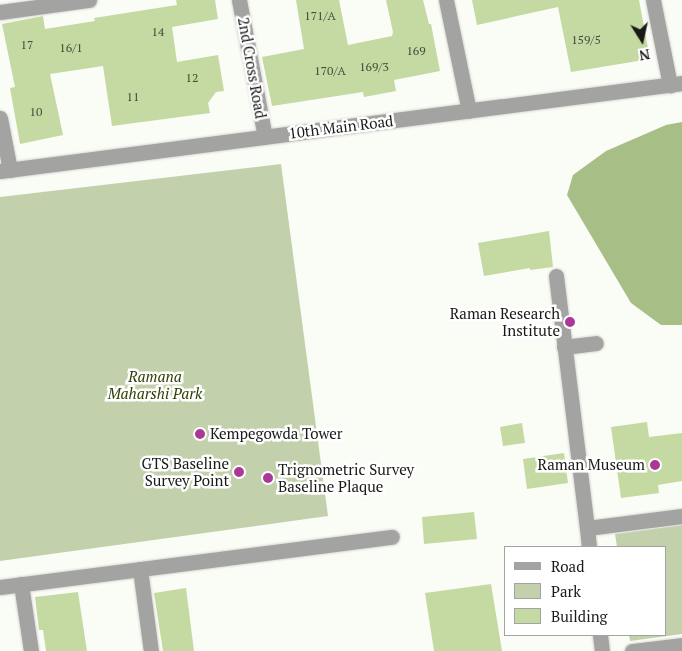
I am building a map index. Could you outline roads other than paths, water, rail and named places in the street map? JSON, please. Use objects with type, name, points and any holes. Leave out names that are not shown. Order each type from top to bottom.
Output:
[{"type":"street","points":[[0,12],[88,0]]},
{"type":"street","name":"2nd Cross Road","points":[[239,0],[265,137]]},
{"type":"street","points":[[446,0],[469,111]]},
{"type":"street","points":[[653,0],[676,84]]},
{"type":"street","name":"10th Main Road","points":[[5,170],[676,84]]},
{"type":"street","points":[[0,118],[5,170]]},
{"type":"street","points":[[556,276],[589,546]]},
{"type":"street","points":[[564,347],[596,343]]},
{"type":"street","points":[[586,528],[682,516]]},
{"type":"street","points":[[0,587],[392,537]]},
{"type":"street","points":[[140,569],[151,651]]},
{"type":"street","points":[[21,584],[31,651]]},
{"type":"street","points":[[600,636],[602,651]]},
{"type":"street","points":[[632,651],[682,645]]},
{"type":"place","name":"Raman Research Institute","points":[[570,322]]},
{"type":"place","name":"Kempegowda Tower","points":[[200,434]]},
{"type":"place","name":"Raman Museum","points":[[655,465]]},
{"type":"place","name":"GTS Baseline Survey Point","points":[[239,472]]},
{"type":"place","name":"Trignometric Survey Baseline Plaque","points":[[268,478]]},
{"type":"park label","name":"Ramana Maharshi Park","points":[[155,384]]}]
